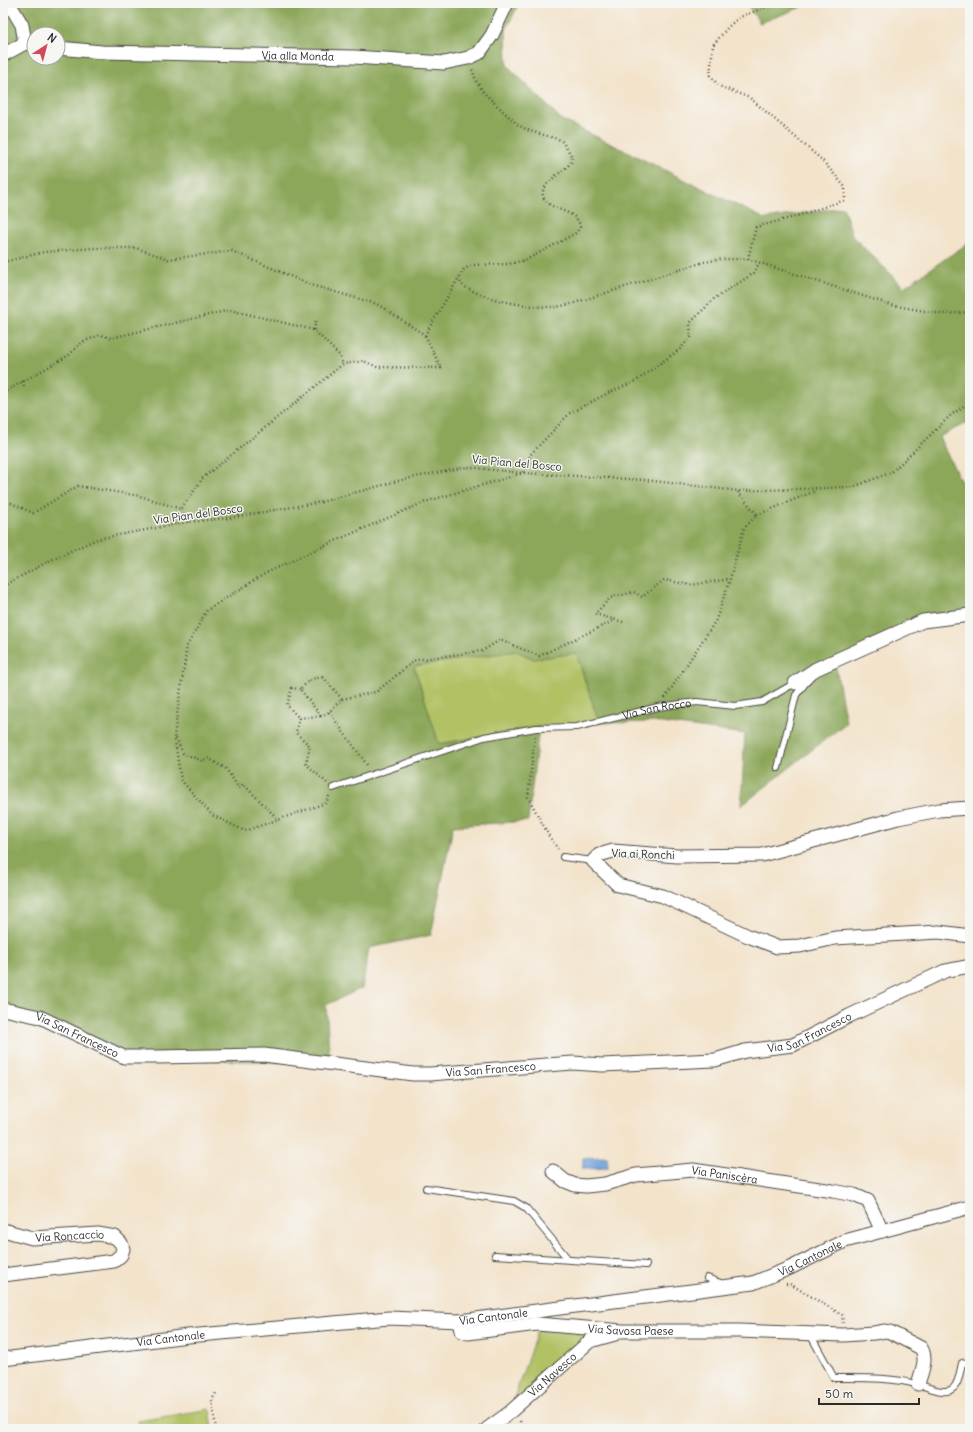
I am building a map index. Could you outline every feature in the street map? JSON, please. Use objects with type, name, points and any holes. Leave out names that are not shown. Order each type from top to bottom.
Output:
[{"type":"street","points":[[9,3],[26,34]]},
{"type":"street","name":"Via alla Monda","points":[[66,49],[102,52],[354,57],[444,63],[468,58],[479,53],[492,35],[507,3]]},
{"type":"street","points":[[3,55],[26,45]]},
{"type":"street","name":"Via San Rocco","points":[[795,683],[816,669],[923,621],[970,615]]},
{"type":"street","name":"Via ai Ronchi","points":[[970,808],[939,810],[898,818],[762,855],[677,856],[613,851],[599,855],[594,861],[618,885],[663,896],[748,936],[777,947],[800,946],[835,938],[932,932],[970,936]]},
{"type":"street","name":"Via San Francesco","points":[[3,1009],[40,1017],[124,1056],[156,1057],[264,1054],[413,1074],[430,1074],[573,1063],[602,1065],[715,1060],[745,1051],[793,1045],[849,1016],[945,971],[970,966]]},
{"type":"street","name":"Via Paniscèra","points":[[553,1171],[564,1181],[575,1185],[586,1186],[605,1184],[636,1175],[693,1170],[833,1191],[854,1195],[868,1202],[882,1231]]},
{"type":"street","name":"Via Cantonale","points":[[3,1359],[188,1336],[389,1318],[460,1321],[753,1283],[790,1268],[845,1241],[970,1207]]},
{"type":"street","name":"Via Roncaccio","points":[[3,1230],[32,1238],[98,1234],[115,1237],[121,1243],[123,1249],[121,1255],[114,1261],[3,1275]]},
{"type":"street","name":"Via Savosa Paese","points":[[460,1321],[462,1331],[468,1333],[537,1324],[623,1331],[746,1331],[843,1335],[885,1331],[890,1332],[921,1348],[924,1353],[923,1367],[918,1384]]},
{"type":"street","name":"Via Navesco","points":[[487,1429],[509,1413],[590,1341],[623,1331]]},
{"type":"lane","points":[[778,768],[796,695],[816,669]]},
{"type":"lane","name":"Via San Rocco","points":[[333,788],[484,737],[536,728],[577,727],[658,707],[697,702],[735,706],[762,702],[795,683]]},
{"type":"lane","points":[[563,857],[594,861]]},
{"type":"lane","points":[[426,1188],[514,1201],[526,1208],[568,1259]]},
{"type":"lane","points":[[495,1255],[646,1265]]},
{"type":"lane","points":[[707,1278],[731,1286]]},
{"type":"lane","points":[[810,1334],[834,1378],[873,1379],[918,1384],[946,1391],[951,1390],[956,1385],[962,1363],[970,1362]]},
{"type":"path","points":[[748,259],[756,227],[794,217],[845,200],[846,187],[822,160],[750,98],[719,86],[710,75],[713,45],[729,26],[740,17],[776,3]]},
{"type":"path","points":[[425,335],[464,269],[473,265],[508,264],[526,260],[576,233],[580,227],[580,222],[576,217],[547,204],[543,197],[543,191],[548,182],[571,162],[572,156],[567,146],[561,140],[530,130],[518,124],[485,94],[476,81],[468,58]]},
{"type":"path","points":[[3,262],[44,252],[94,248],[136,248],[168,259],[232,250],[311,285],[377,304],[425,335],[441,368],[377,368],[364,361],[343,364],[203,478],[181,509]]},
{"type":"path","points":[[459,277],[461,284],[475,293],[508,303],[552,307],[571,304],[704,262],[722,259],[748,259],[891,305],[942,314],[970,312]]},
{"type":"path","points":[[299,718],[296,733],[310,746],[306,764],[333,788],[326,803],[245,832],[212,815],[182,780],[174,736],[187,646],[207,610],[266,573],[410,508],[425,502],[523,473],[530,454],[570,413],[608,392],[636,381],[680,349],[691,337],[690,323],[714,299],[754,273],[759,263]]},
{"type":"path","points":[[3,393],[69,355],[82,342],[100,335],[111,338],[230,310],[314,330],[338,354],[343,364]]},
{"type":"path","points":[[314,330],[316,319]]},
{"type":"path","points":[[23,381],[24,387]]},
{"type":"path","name":"Via Pian del Bosco","points":[[3,586],[49,561],[97,539],[188,522],[229,518],[321,502],[405,479],[467,467],[523,473],[645,480],[738,491],[853,488],[892,472],[951,415],[970,402]]},
{"type":"path","points":[[3,504],[11,503],[33,513],[78,486],[140,496],[181,509],[188,522]]},
{"type":"path","points":[[658,707],[716,620],[730,579],[744,528],[757,515],[818,490]]},
{"type":"path","points":[[738,491],[757,515]]},
{"type":"path","points":[[623,622],[595,614],[610,598],[634,592],[642,597],[664,580],[691,585],[730,579]]},
{"type":"path","points":[[299,718],[321,716],[329,712],[342,699],[376,692],[415,660],[482,651],[500,640],[539,656],[616,620]]},
{"type":"path","points":[[300,690],[311,678],[323,677],[342,699]]},
{"type":"path","points":[[299,718],[287,704],[292,688],[300,690],[321,716]]},
{"type":"path","points":[[329,712],[374,775]]},
{"type":"path","points":[[536,728],[528,797],[549,836],[563,857]]},
{"type":"path","points":[[174,736],[183,753],[202,761],[208,758],[226,769],[239,788],[243,784],[279,820]]},
{"type":"path","points":[[779,1286],[790,1284],[842,1315],[843,1335]]},
{"type":"path","points":[[216,1429],[212,1400],[217,1391]]},
{"type":"green space","points":[[3,3],[519,3],[506,30],[507,65],[562,120],[765,219],[843,207],[853,237],[904,287],[970,242],[970,421],[939,437],[970,500],[970,615],[923,621],[835,662],[846,723],[741,806],[745,734],[655,722],[599,723],[576,653],[534,659],[516,651],[414,666],[439,744],[539,727],[528,821],[453,826],[431,935],[369,948],[362,988],[326,1005],[330,1064],[124,1057],[3,1009]]},
{"type":"green space","points":[[746,3],[812,3],[760,23]]},
{"type":"green space","points":[[516,651],[534,659],[576,653],[599,723],[539,727],[439,744],[414,666]]},
{"type":"green space","points":[[538,1329],[587,1332],[586,1341],[512,1404]]},
{"type":"green space","points":[[210,1409],[213,1429],[140,1429],[138,1421]]},
{"type":"water","points":[[607,1157],[608,1168],[583,1169],[583,1158]]}]
